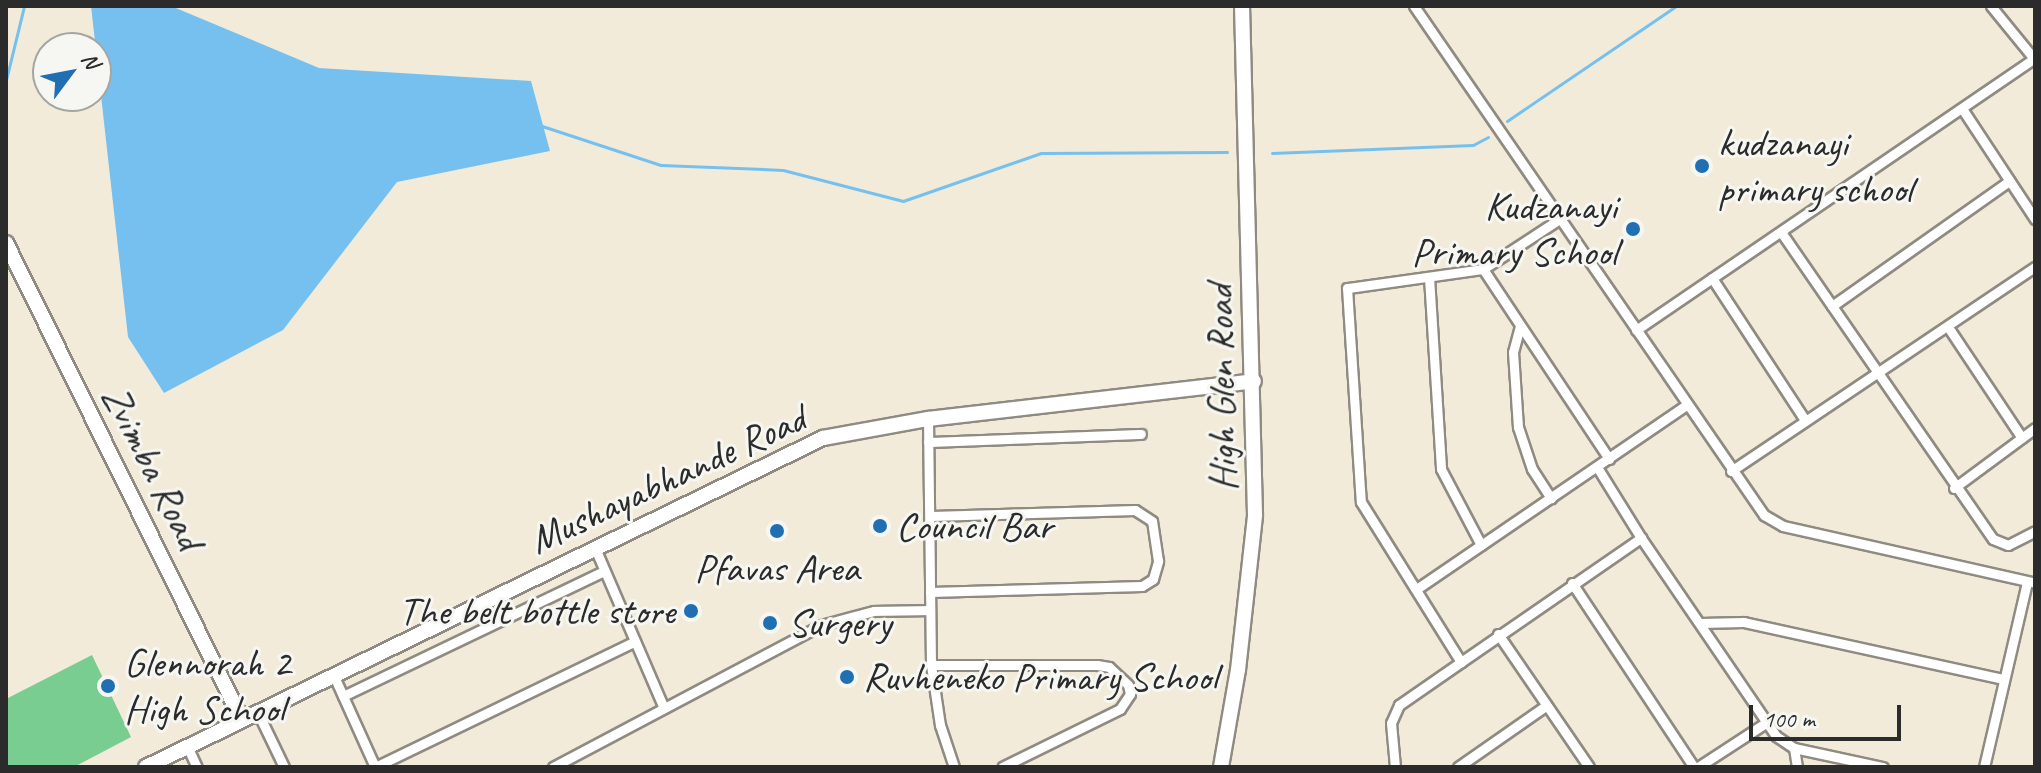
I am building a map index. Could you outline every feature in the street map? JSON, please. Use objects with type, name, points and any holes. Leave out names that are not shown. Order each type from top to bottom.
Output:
[{"type":"street","name":"High Glen Road","points":[[1221,767],[1238,670],[1254,529],[1254,381],[1242,6]]},
{"type":"street","points":[[1414,6],[1685,406],[1772,522],[2031,582],[1984,767]]},
{"type":"street","points":[[1636,330],[2034,60],[1991,6]]},
{"type":"street","points":[[1963,110],[2035,219]]},
{"type":"street","points":[[1832,306],[2009,181]]},
{"type":"street","points":[[1461,662],[1418,588],[1361,502],[1344,300],[1350,287],[1483,269],[1558,220]]},
{"type":"street","points":[[1781,232],[1954,488],[2002,545],[2035,531]]},
{"type":"street","name":"Zvimba Road","points":[[6,243],[242,720]]},
{"type":"street","points":[[1731,471],[2035,267]]},
{"type":"street","points":[[1483,269],[1609,459]]},
{"type":"street","points":[[1429,277],[1441,469],[1481,545]]},
{"type":"street","points":[[1712,278],[1805,420]]},
{"type":"street","points":[[1520,326],[1513,352],[1518,427],[1532,469],[1551,498]]},
{"type":"street","points":[[1948,327],[2022,438]]},
{"type":"street","name":"Mushayabhande Road","points":[[146,767],[823,438],[928,419],[1254,381]]},
{"type":"street","points":[[1418,588],[1685,406]]},
{"type":"street","points":[[928,419],[931,665],[940,725],[954,767]]},
{"type":"street","points":[[1954,488],[2035,428]]},
{"type":"street","points":[[928,442],[1141,434]]},
{"type":"street","points":[[1597,467],[1764,724],[1794,748],[1882,767]]},
{"type":"street","points":[[930,592],[1142,586],[1153,579],[1158,561],[1152,521],[1135,510],[931,516]]},
{"type":"street","points":[[1395,767],[1391,723],[1399,705],[1641,538]]},
{"type":"street","points":[[595,548],[664,708]]},
{"type":"street","points":[[343,696],[604,571]]},
{"type":"street","points":[[1572,583],[1696,767],[1764,724]]},
{"type":"street","points":[[553,767],[821,625],[874,611],[930,610]]},
{"type":"street","points":[[1700,623],[1744,622],[2004,679]]},
{"type":"street","points":[[1498,634],[1589,767]]},
{"type":"street","points":[[333,674],[375,767],[634,642]]},
{"type":"street","points":[[931,665],[1097,665],[1109,667],[1128,685],[1130,694],[1120,709],[1002,767]]},
{"type":"street","points":[[1460,766],[1547,705]]},
{"type":"street","points":[[258,713],[284,767]]},
{"type":"street","points":[[187,746],[197,767]]},
{"type":"street","points":[[1794,748],[1797,767]]},
{"type":"green space","points":[[92,655],[131,737],[74,767],[6,767],[6,699]]},
{"type":"water","points":[[91,6],[171,6],[319,68],[531,81],[550,151],[397,182],[283,330],[164,393],[128,337],[103,112],[112,112],[112,32],[94,32]]},
{"type":"waterway","points":[[6,80],[24,6]]},
{"type":"waterway","points":[[1507,121],[1676,6]]},
{"type":"waterway","points":[[539,125],[661,165],[783,170],[903,201],[1041,153],[1227,152]]},
{"type":"waterway","points":[[1272,153],[1473,145],[1488,137]]},
{"type":"place","name":"kudzanayi primary school","points":[[1702,166]]},
{"type":"place","name":"Kudzanayi Primary School","points":[[1633,229]]},
{"type":"place","name":"Council Bar","points":[[880,526]]},
{"type":"place","name":"Pfavas Area","points":[[777,531]]},
{"type":"place","name":"The belt bottle store","points":[[691,611]]},
{"type":"place","name":"Surgery","points":[[770,623]]},
{"type":"place","name":"Ruvheneko Primary School","points":[[847,677]]},
{"type":"place","name":"Glennorah 2 High School","points":[[108,686]]}]
